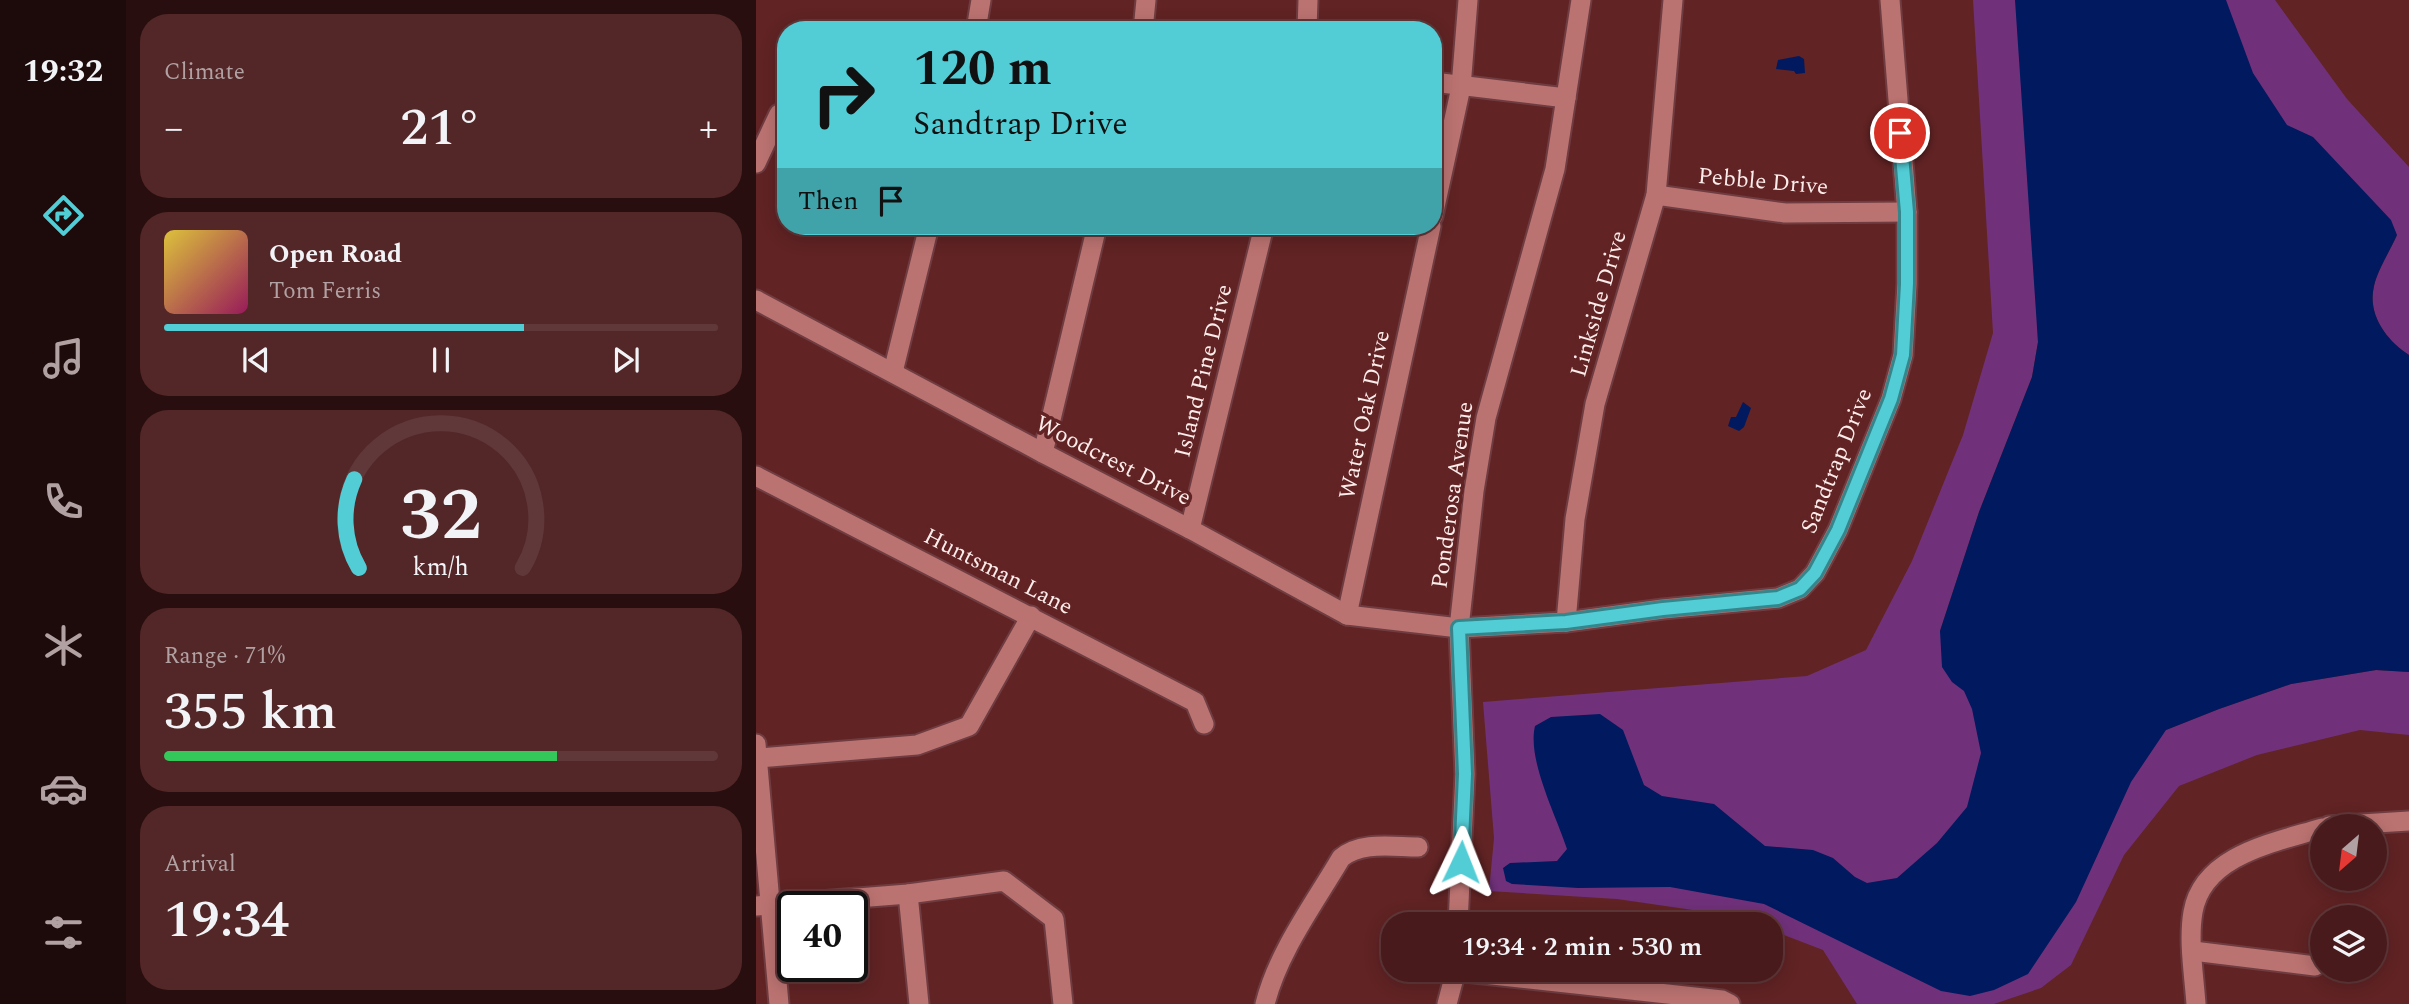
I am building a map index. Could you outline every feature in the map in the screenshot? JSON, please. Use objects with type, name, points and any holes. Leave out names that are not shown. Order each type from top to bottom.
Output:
[{"type":"street","points":[[978,21],[981,0]]},
{"type":"street","points":[[1144,21],[1146,0]]},
{"type":"street","points":[[1307,21],[1308,0]]},
{"type":"street","points":[[1442,175],[1461,87],[1468,0]]},
{"type":"street","name":"Ponderosa Avenue","points":[[1459,912],[1465,774],[1459,628],[1474,491],[1486,418],[1555,169],[1581,0]]},
{"type":"street","name":"Linkside Drive","points":[[1566,622],[1575,519],[1595,404],[1656,195],[1673,0]]},
{"type":"street","name":"Sandtrap Drive","points":[[1459,628],[1566,622],[1778,598],[1800,589],[1815,573],[1838,530],[1891,399],[1903,355],[1907,212],[1890,0]]},
{"type":"street","points":[[1442,84],[1566,98]]},
{"type":"street","points":[[756,163],[777,118]]},
{"type":"street","name":"Pebble Drive","points":[[1656,195],[1784,213],[1907,212]]},
{"type":"street","points":[[892,372],[927,235]]},
{"type":"street","points":[[1043,453],[1095,235]]},
{"type":"street","name":"Island Pine Drive","points":[[1190,529],[1262,235]]},
{"type":"street","name":"Water Oak Drive","points":[[1347,615],[1429,235]]},
{"type":"street","name":"Woodcrest Drive","points":[[756,300],[1347,615],[1459,628]]},
{"type":"street","name":"Huntsman Lane","points":[[756,476],[1195,702],[1204,724]]},
{"type":"street","points":[[779,1004],[763,906],[757,751],[917,745],[969,726],[1031,616]]},
{"type":"street","points":[[2387,822],[2409,821]]},
{"type":"street","points":[[2196,1004],[2193,911],[2203,890],[2213,875],[2243,853],[2310,832]]},
{"type":"street","points":[[1265,1004],[1280,961],[1341,858],[1350,851],[1366,847],[1418,847]]},
{"type":"street","points":[[763,906],[908,894],[1004,881],[1054,919],[1063,1004]]},
{"type":"street","points":[[908,894],[919,1004]]},
{"type":"street","points":[[2193,951],[2310,965]]},
{"type":"street","points":[[1447,1004],[1453,982]]},
{"type":"street","points":[[1562,982],[1722,1000],[1730,1004]]},
{"type":"shaded area","points":[[1973,0],[2275,0],[2347,99],[2409,167],[2409,355],[2386,335],[2373,307],[2376,280],[2397,235],[2036,297],[2038,342],[2032,377],[1979,512],[1940,631],[2166,730],[2291,684],[2376,670],[2409,672],[2409,735],[2360,730],[2257,755],[2179,786],[2124,855],[2071,965],[2041,988],[1994,1004],[1857,1004],[1823,950],[1783,935],[1783,912],[1706,912],[1617,899],[1489,891],[1494,838],[1483,702],[1807,676],[1866,650],[1912,561],[1963,435],[1993,333]]},
{"type":"shaded area","points":[[2015,0],[2226,0],[2253,73],[2287,125],[2313,137],[2391,220],[2397,235],[2378,273],[2373,307],[2386,335],[2409,355],[2409,672],[2376,670],[2291,684],[2166,730],[2131,782],[2076,902],[2028,974],[1994,990],[1970,996],[1941,991],[1764,904],[1670,887],[1578,888],[1512,884],[1506,881],[1503,868],[1510,863],[1557,861],[1567,849],[1535,755],[1535,726],[1551,717],[1600,714],[1623,730],[1644,785],[1662,796],[1714,804],[1765,846],[1813,850],[1833,858],[1855,877],[1867,883],[1897,878],[1937,843],[1967,807],[1981,753],[1972,709],[1964,691],[1952,682],[1942,667],[1940,631],[1979,512],[2032,377],[2038,342]]},
{"type":"shaded area","points":[[1799,56],[1804,59],[1805,73],[1796,74],[1794,71],[1776,69],[1778,60]]},
{"type":"shaded area","points":[[1743,402],[1751,408],[1744,427],[1739,431],[1728,426],[1731,417],[1736,417]]},
{"type":"route","points":[[1461,862],[1465,774],[1459,628],[1566,622],[1778,598],[1800,589],[1815,573],[1838,530],[1891,399],[1903,355],[1907,212],[1900,133]]}]
